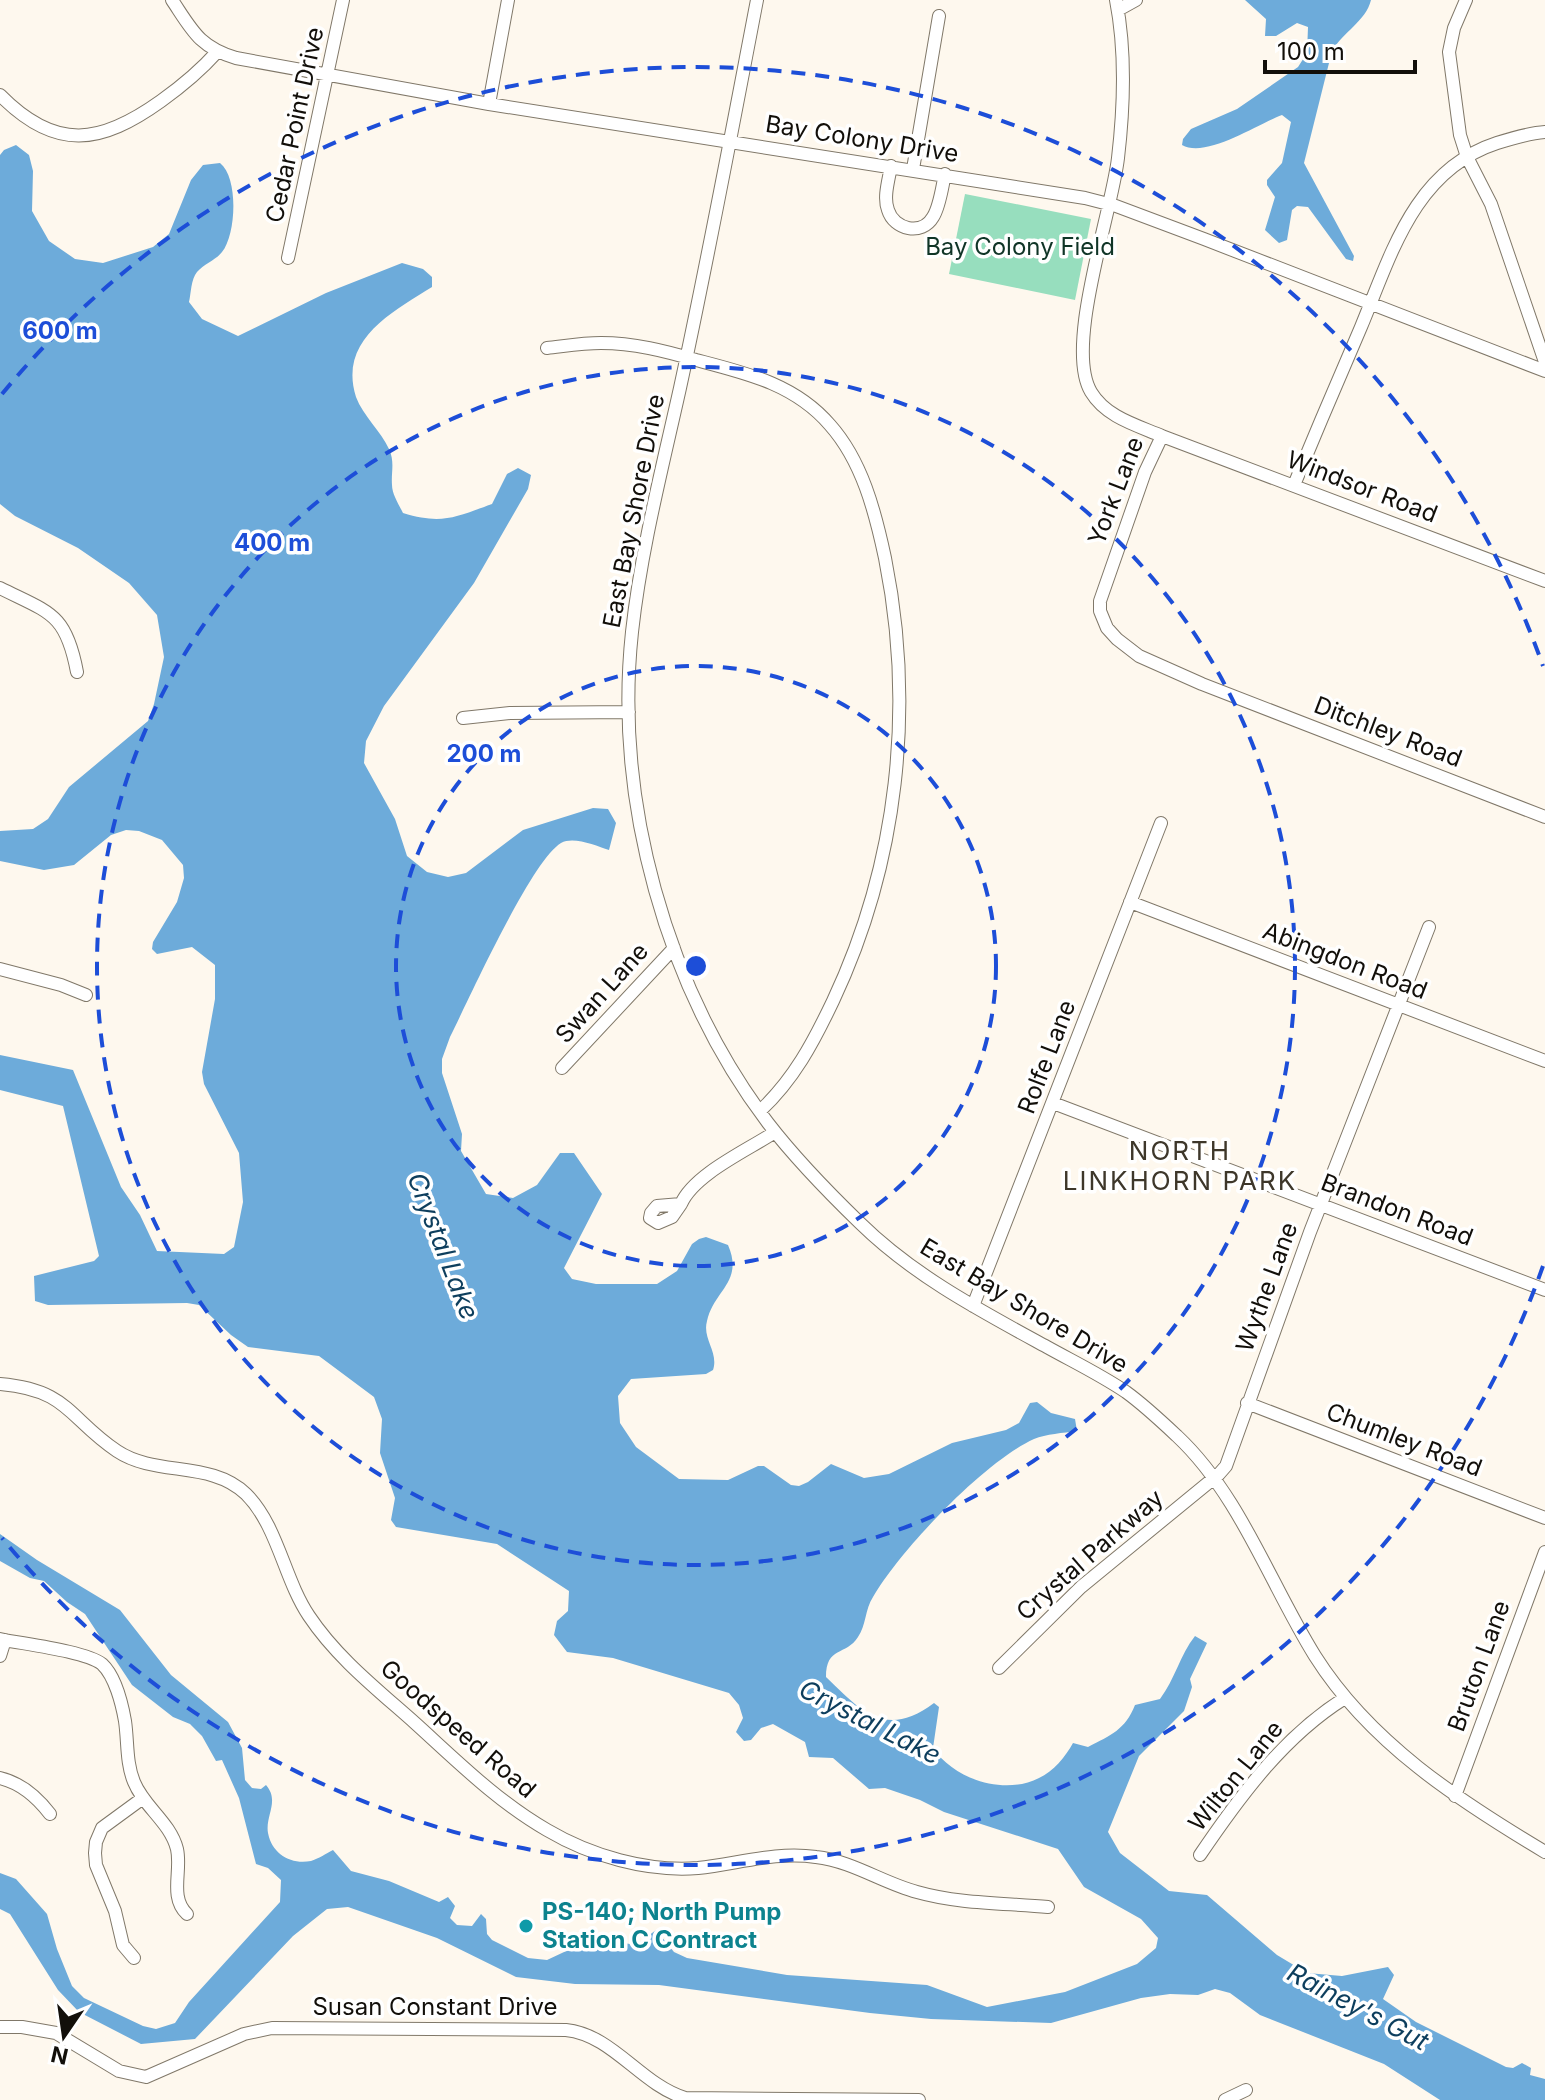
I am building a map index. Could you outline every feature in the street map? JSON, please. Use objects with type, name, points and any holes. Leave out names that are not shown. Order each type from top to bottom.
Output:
[{"type":"street","name":"Bay Colony Drive","points":[[172,0],[195,35],[217,52],[236,58],[489,104],[945,174],[1109,204],[1545,371]]},
{"type":"street","points":[[181,14],[188,0]]},
{"type":"street","name":"Cedar Point Drive","points":[[288,258],[343,0]]},
{"type":"street","points":[[489,104],[508,0]]},
{"type":"street","name":"East Bay Shore Drive","points":[[757,0],[641,570],[632,634],[630,751],[645,847],[674,948],[710,1030],[760,1111],[830,1192],[911,1266],[973,1306],[1128,1393],[1190,1449],[1213,1479],[1316,1658],[1345,1698],[1410,1762],[1455,1796],[1545,1852]]},
{"type":"street","points":[[1117,5],[1136,0]]},
{"type":"street","points":[[1466,0],[1454,28],[1449,52],[1456,114],[1467,157],[1491,204],[1545,362]]},
{"type":"street","name":"York Lane","points":[[1117,5],[1123,74],[1122,124],[1116,172],[1087,309],[1083,372],[1091,393],[1107,411],[1162,436],[1145,472],[1103,592],[1100,611],[1107,628],[1126,648],[1214,689]]},
{"type":"street","points":[[913,169],[939,16]]},
{"type":"street","points":[[0,95],[25,117],[50,130],[100,135],[142,115],[189,81],[217,52]]},
{"type":"street","points":[[1294,485],[1412,211],[1444,174],[1467,157],[1512,138],[1545,132]]},
{"type":"street","points":[[891,166],[888,211],[895,222],[910,229],[925,226],[935,214],[945,174]]},
{"type":"street","points":[[547,348],[602,343],[655,349],[754,375],[791,392],[811,405],[838,435],[862,477],[882,542],[899,661],[900,698],[895,786],[888,836],[872,901],[844,977],[808,1052],[782,1090],[760,1111]]},
{"type":"street","name":"Windsor Road","points":[[1162,436],[1545,581]]},
{"type":"street","points":[[0,588],[57,619],[70,638],[77,672]]},
{"type":"street","name":"Ditchley Road","points":[[1214,689],[1545,817]]},
{"type":"street","points":[[463,718],[510,713],[629,712]]},
{"type":"street","name":"Rolfe Lane","points":[[973,1306],[1161,823]]},
{"type":"street","name":"Abingdon Road","points":[[1130,902],[1545,1061]]},
{"type":"street","name":"Wythe Lane","points":[[1213,1479],[1230,1457],[1321,1204],[1429,927]]},
{"type":"street","name":"Swan Lane","points":[[562,1068],[674,948]]},
{"type":"street","points":[[0,969],[86,995]]},
{"type":"street","name":"Brandon Road","points":[[1053,1103],[1545,1290]]},
{"type":"street","points":[[681,1204],[692,1186],[703,1177],[775,1132]]},
{"type":"street","name":"Goodspeed Road","points":[[0,1384],[27,1388],[59,1400],[115,1450],[129,1458],[160,1468],[219,1477],[244,1492],[261,1513],[302,1605],[343,1658],[496,1796],[549,1832],[609,1857],[658,1867],[700,1868],[762,1858],[818,1857],[854,1867],[919,1893],[1048,1907]]},
{"type":"street","name":"Chumley Road","points":[[1247,1403],[1545,1518]]},
{"type":"street","name":"Crystal Parkway","points":[[999,1668],[1081,1587],[1213,1479]]},
{"type":"street","name":"Bruton Lane","points":[[1455,1796],[1545,1552]]},
{"type":"street","points":[[0,1656],[2,1639],[85,1657],[101,1664],[106,1670],[121,1704],[133,1779],[173,1839],[179,1866],[178,1899],[187,1914]]},
{"type":"street","name":"Wilton Lane","points":[[1200,1855],[1280,1751],[1305,1727],[1345,1698]]},
{"type":"street","points":[[0,1778],[32,1795],[50,1814]]},
{"type":"street","points":[[134,1958],[123,1945],[115,1911],[96,1865],[96,1842],[102,1828],[143,1798]]},
{"type":"street","name":"Susan Constant Drive","points":[[0,2027],[56,2033],[119,2071],[145,2077],[178,2066],[244,2034],[272,2028],[566,2030],[591,2035],[662,2088],[685,2098],[919,2100]]},
{"type":"street","points":[[1225,2100],[1246,2090]]},
{"type":"green space","name":"Bay Colony Field","points":[[965,194],[1091,219],[1075,300],[949,274]]},
{"type":"water","points":[[1245,0],[1371,0],[1364,14],[1332,51],[1304,163],[1354,256],[1353,261],[1346,259],[1308,207],[1297,206],[1292,210],[1287,240],[1279,243],[1265,230],[1275,197],[1267,180],[1282,163],[1291,122],[1282,115],[1218,144],[1192,148],[1182,145],[1191,129],[1237,109],[1298,67],[1307,53],[1308,27],[1297,23],[1276,36],[1265,36],[1266,19]]},
{"type":"water","points":[[16,145],[29,155],[33,171],[32,211],[49,241],[75,259],[103,263],[153,247],[169,234],[191,180],[203,165],[220,163],[226,170],[233,193],[233,220],[222,252],[195,275],[189,302],[202,319],[238,336],[326,293],[402,263],[423,269],[432,277],[432,287],[372,330],[355,359],[352,377],[359,404],[391,454],[394,496],[403,513],[439,519],[492,504],[507,474],[518,468],[531,475],[528,489],[474,583],[384,706],[366,741],[364,763],[395,819],[407,856],[427,872],[448,877],[466,873],[523,830],[593,808],[608,809],[616,823],[609,850],[585,842],[566,841],[548,855],[501,932],[450,1037],[442,1059],[442,1073],[462,1134],[461,1151],[486,1194],[513,1198],[537,1185],[560,1153],[574,1153],[602,1194],[564,1268],[572,1279],[596,1284],[657,1284],[677,1271],[692,1244],[699,1239],[706,1237],[728,1245],[732,1258],[730,1277],[715,1301],[706,1328],[714,1357],[713,1370],[706,1374],[631,1379],[618,1396],[620,1423],[636,1447],[679,1479],[728,1480],[764,1466],[791,1485],[799,1486],[831,1464],[864,1478],[889,1474],[952,1443],[1006,1430],[1019,1423],[1030,1403],[1037,1402],[1051,1413],[1075,1419],[1077,1431],[1039,1437],[1014,1450],[968,1486],[945,1509],[886,1577],[870,1602],[858,1637],[829,1660],[826,1677],[863,1710],[888,1720],[917,1714],[934,1703],[939,1707],[933,1748],[942,1759],[967,1776],[996,1785],[1011,1785],[1044,1775],[1059,1763],[1073,1743],[1088,1747],[1116,1731],[1135,1705],[1160,1699],[1195,1636],[1207,1643],[1190,1679],[1192,1687],[1184,1711],[1139,1756],[1108,1832],[1120,1853],[1169,1891],[1207,1895],[1277,1955],[1307,1973],[1342,1976],[1388,1967],[1394,1975],[1383,1999],[1416,2022],[1506,2067],[1513,2068],[1522,2063],[1531,2068],[1530,2075],[1545,2079],[1545,2100],[1440,2100],[1384,2064],[1260,2015],[1230,1993],[1215,1989],[1198,1995],[1170,1994],[1141,1998],[1051,2023],[931,2019],[659,1985],[575,1984],[516,1977],[437,1938],[348,1907],[327,1909],[293,1936],[195,2039],[141,2044],[79,2012],[58,1990],[10,1914],[0,1909],[0,1873],[16,1879],[47,1914],[72,1986],[84,1998],[156,2029],[175,2023],[189,2002],[280,1902],[281,1880],[268,1868],[256,1864],[239,1798],[222,1760],[216,1761],[202,1736],[190,1724],[173,1717],[132,1685],[85,1614],[44,1581],[30,1578],[0,1561],[0,1534],[120,1610],[171,1675],[228,1722],[242,1748],[245,1780],[252,1788],[261,1789],[266,1785],[270,1791],[272,1803],[268,1833],[278,1852],[304,1862],[333,1850],[351,1871],[389,1881],[439,1902],[448,1897],[455,1906],[450,1918],[457,1925],[472,1926],[481,1914],[486,1919],[487,1934],[492,1940],[528,1958],[547,1960],[594,1938],[636,1945],[656,1930],[674,1952],[687,1958],[787,1975],[927,1985],[987,2007],[1065,1992],[1137,1964],[1156,1948],[1158,1938],[1141,1919],[1084,1887],[1058,1849],[944,1812],[885,1788],[869,1789],[833,1758],[809,1757],[805,1742],[773,1724],[761,1728],[751,1740],[744,1741],[736,1732],[743,1718],[739,1705],[729,1693],[613,1658],[567,1652],[554,1635],[557,1621],[568,1611],[569,1591],[497,1544],[396,1527],[391,1520],[395,1498],[380,1453],[382,1419],[374,1397],[319,1356],[248,1347],[199,1305],[48,1305],[35,1301],[34,1276],[94,1261],[99,1256],[63,1106],[0,1090],[0,1055],[73,1070],[121,1187],[140,1215],[157,1251],[224,1254],[234,1247],[243,1202],[239,1153],[204,1084],[202,1072],[215,999],[215,965],[192,947],[157,954],[152,949],[153,942],[177,902],[184,878],[183,865],[162,840],[139,831],[126,830],[111,835],[74,865],[44,870],[0,861],[0,831],[33,829],[48,819],[69,787],[148,721],[164,657],[157,615],[129,583],[78,548],[15,516],[0,504],[0,155]]},
{"type":"place","name":"PS-140; North Pump Station C Contract","points":[[526,1926]]},
{"type":"district","name":"NORTH LINKHORN PARK","points":[[1180,1166]]},
{"type":"water label","name":"Crystal Lake","points":[[443,1246]]},
{"type":"water label","name":"Crystal Lake","points":[[870,1722]]},
{"type":"water label","name":"Rainey's Gut","points":[[1358,2007]]}]
